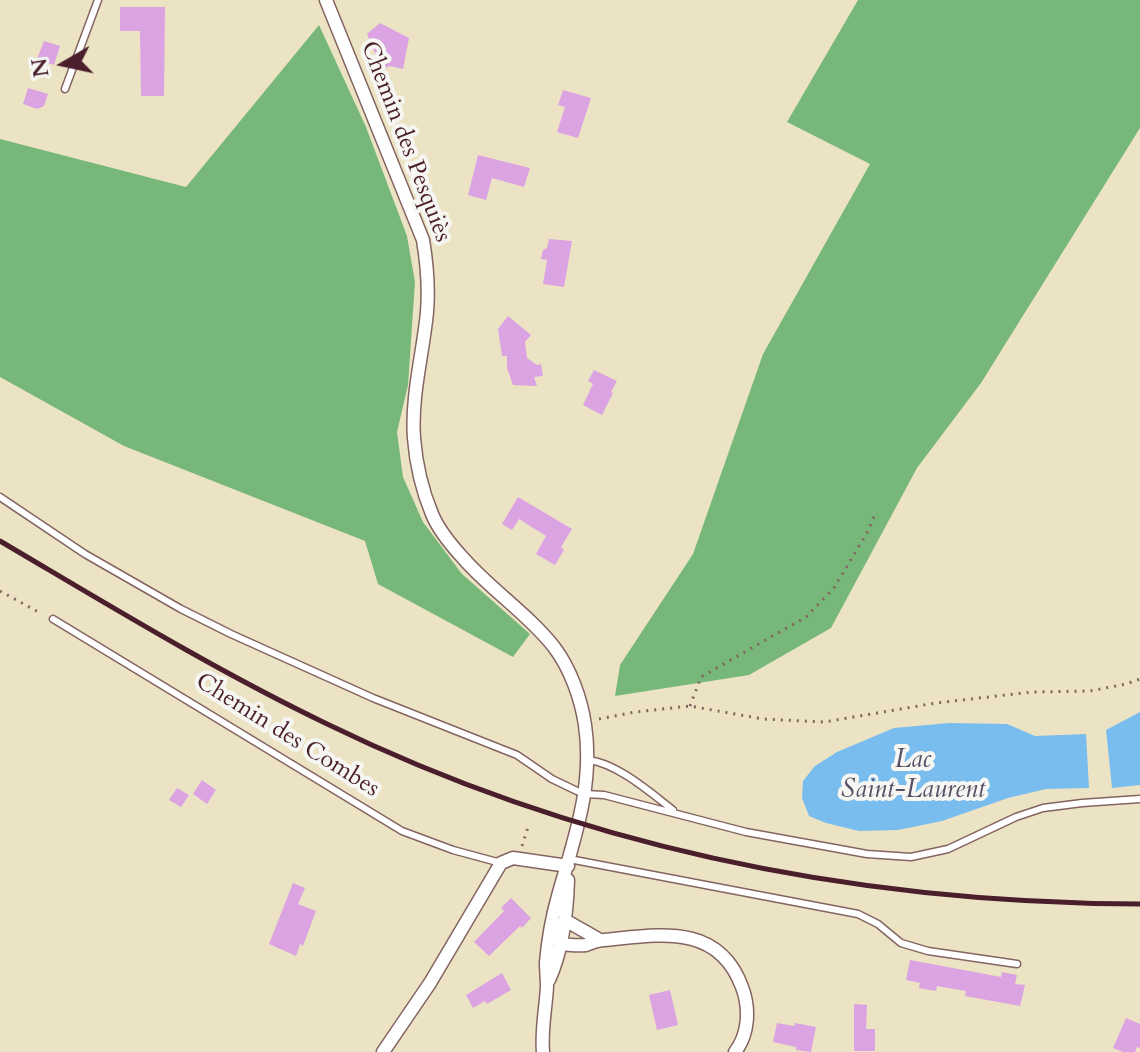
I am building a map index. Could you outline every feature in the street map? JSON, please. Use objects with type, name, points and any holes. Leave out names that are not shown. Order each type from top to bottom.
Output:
[{"type":"street","name":"Chemin des Pesquiès","points":[[326,0],[423,240],[428,270],[427,311],[415,398],[414,436],[424,492],[445,538],[554,648],[566,667],[585,724],[588,760],[585,794],[558,898],[546,961],[547,986],[541,1032],[543,1052]]},
{"type":"street","name":"Chemin des Combes","points":[[501,863],[513,858],[568,863]]},
{"type":"street","points":[[383,1052],[430,983],[501,863]]},
{"type":"street","name":"Chemin des Pesquiès","points":[[547,986],[555,967],[565,922],[568,863]]},
{"type":"street","points":[[600,940],[565,922],[551,932],[561,944],[585,945],[600,940],[680,935],[705,942],[717,951],[734,971],[746,996],[745,1030],[735,1052]]},
{"type":"lane","points":[[65,89],[98,0]]},
{"type":"lane","points":[[0,497],[85,554],[181,609],[373,698],[517,755],[552,779],[585,794],[604,795],[746,832],[867,854],[911,857],[948,849],[1016,817],[1043,808],[1140,799]]},
{"type":"lane","name":"Chemin des Combes","points":[[53,619],[402,831],[501,863]]},
{"type":"lane","points":[[588,760],[619,771],[676,812]]},
{"type":"lane","points":[[568,863],[858,914],[878,924],[901,943],[928,951],[1017,964]]},
{"type":"path","points":[[690,706],[701,677],[806,617],[834,588],[876,512]]},
{"type":"path","points":[[0,591],[53,619]]},
{"type":"path","points":[[592,721],[690,706],[763,719],[824,722],[923,705],[1018,694],[1090,691],[1140,679]]},
{"type":"path","points":[[524,838],[528,827]]},
{"type":"green space","points":[[858,0],[1140,0],[1140,128],[981,383],[917,468],[831,628],[749,675],[615,696],[620,665],[693,554],[763,354],[870,164],[787,122]]},
{"type":"green space","points":[[319,25],[366,127],[407,236],[415,282],[408,385],[397,432],[403,477],[423,522],[462,574],[530,634],[513,657],[378,584],[365,541],[124,446],[0,377],[0,139],[186,187]]},
{"type":"water","points":[[1140,712],[1140,785],[1112,788],[1106,730]]},
{"type":"water","name":"Lac Saint-Laurent","points":[[949,723],[1007,724],[1035,736],[1086,734],[1089,788],[1046,789],[1008,798],[942,821],[898,830],[859,831],[809,816],[802,798],[803,781],[815,766],[837,752],[894,728]]},
{"type":"building","points":[[120,7],[165,7],[164,96],[141,96],[140,31],[120,31]]},
{"type":"building","points":[[380,23],[409,38],[403,69],[390,66],[382,69],[367,34]]},
{"type":"building","points":[[44,41],[60,46],[54,65],[37,59]]},
{"type":"building","points":[[28,88],[48,94],[44,106],[37,109],[23,104]]},
{"type":"building","points":[[563,90],[591,98],[578,138],[557,132],[565,107],[558,105]]},
{"type":"building","points":[[478,155],[530,168],[524,187],[492,178],[486,200],[468,195]]},
{"type":"building","points":[[549,239],[572,241],[564,287],[543,284],[547,260],[541,259]]},
{"type":"building","points":[[508,316],[531,335],[525,342],[527,358],[537,365],[541,364],[543,376],[534,377],[537,386],[513,385],[507,368],[507,356],[502,356],[498,329]]},
{"type":"building","points":[[594,370],[617,381],[602,415],[583,405],[593,384],[588,381]]},
{"type":"building","points":[[518,497],[572,529],[555,565],[536,554],[546,536],[519,519],[512,530],[502,524]]},
{"type":"building","points":[[202,780],[216,790],[207,804],[193,794]]},
{"type":"building","points":[[177,788],[189,795],[181,807],[169,800]]},
{"type":"building","points":[[293,883],[305,888],[298,904],[316,911],[296,956],[269,944]]},
{"type":"building","points":[[511,898],[531,918],[489,956],[474,942],[504,911],[501,908]]},
{"type":"building","points":[[910,960],[1001,977],[1002,972],[1017,975],[1015,984],[1025,985],[1020,1006],[965,996],[966,991],[937,986],[936,991],[919,988],[920,983],[906,980]]},
{"type":"building","points":[[502,973],[511,990],[473,1008],[466,995]]},
{"type":"building","points":[[670,990],[678,1025],[657,1030],[649,995]]},
{"type":"building","points":[[854,1004],[867,1005],[866,1029],[875,1029],[875,1051],[854,1051]]},
{"type":"building","points":[[1126,1018],[1140,1024],[1140,1048],[1137,1047],[1135,1052],[1113,1048]]},
{"type":"building","points":[[777,1023],[816,1027],[811,1052],[773,1042]]},
{"type":"railway","points":[[0,541],[283,702],[422,767],[520,804],[620,835],[722,860],[825,879],[929,893],[1034,901],[1140,904]]}]
